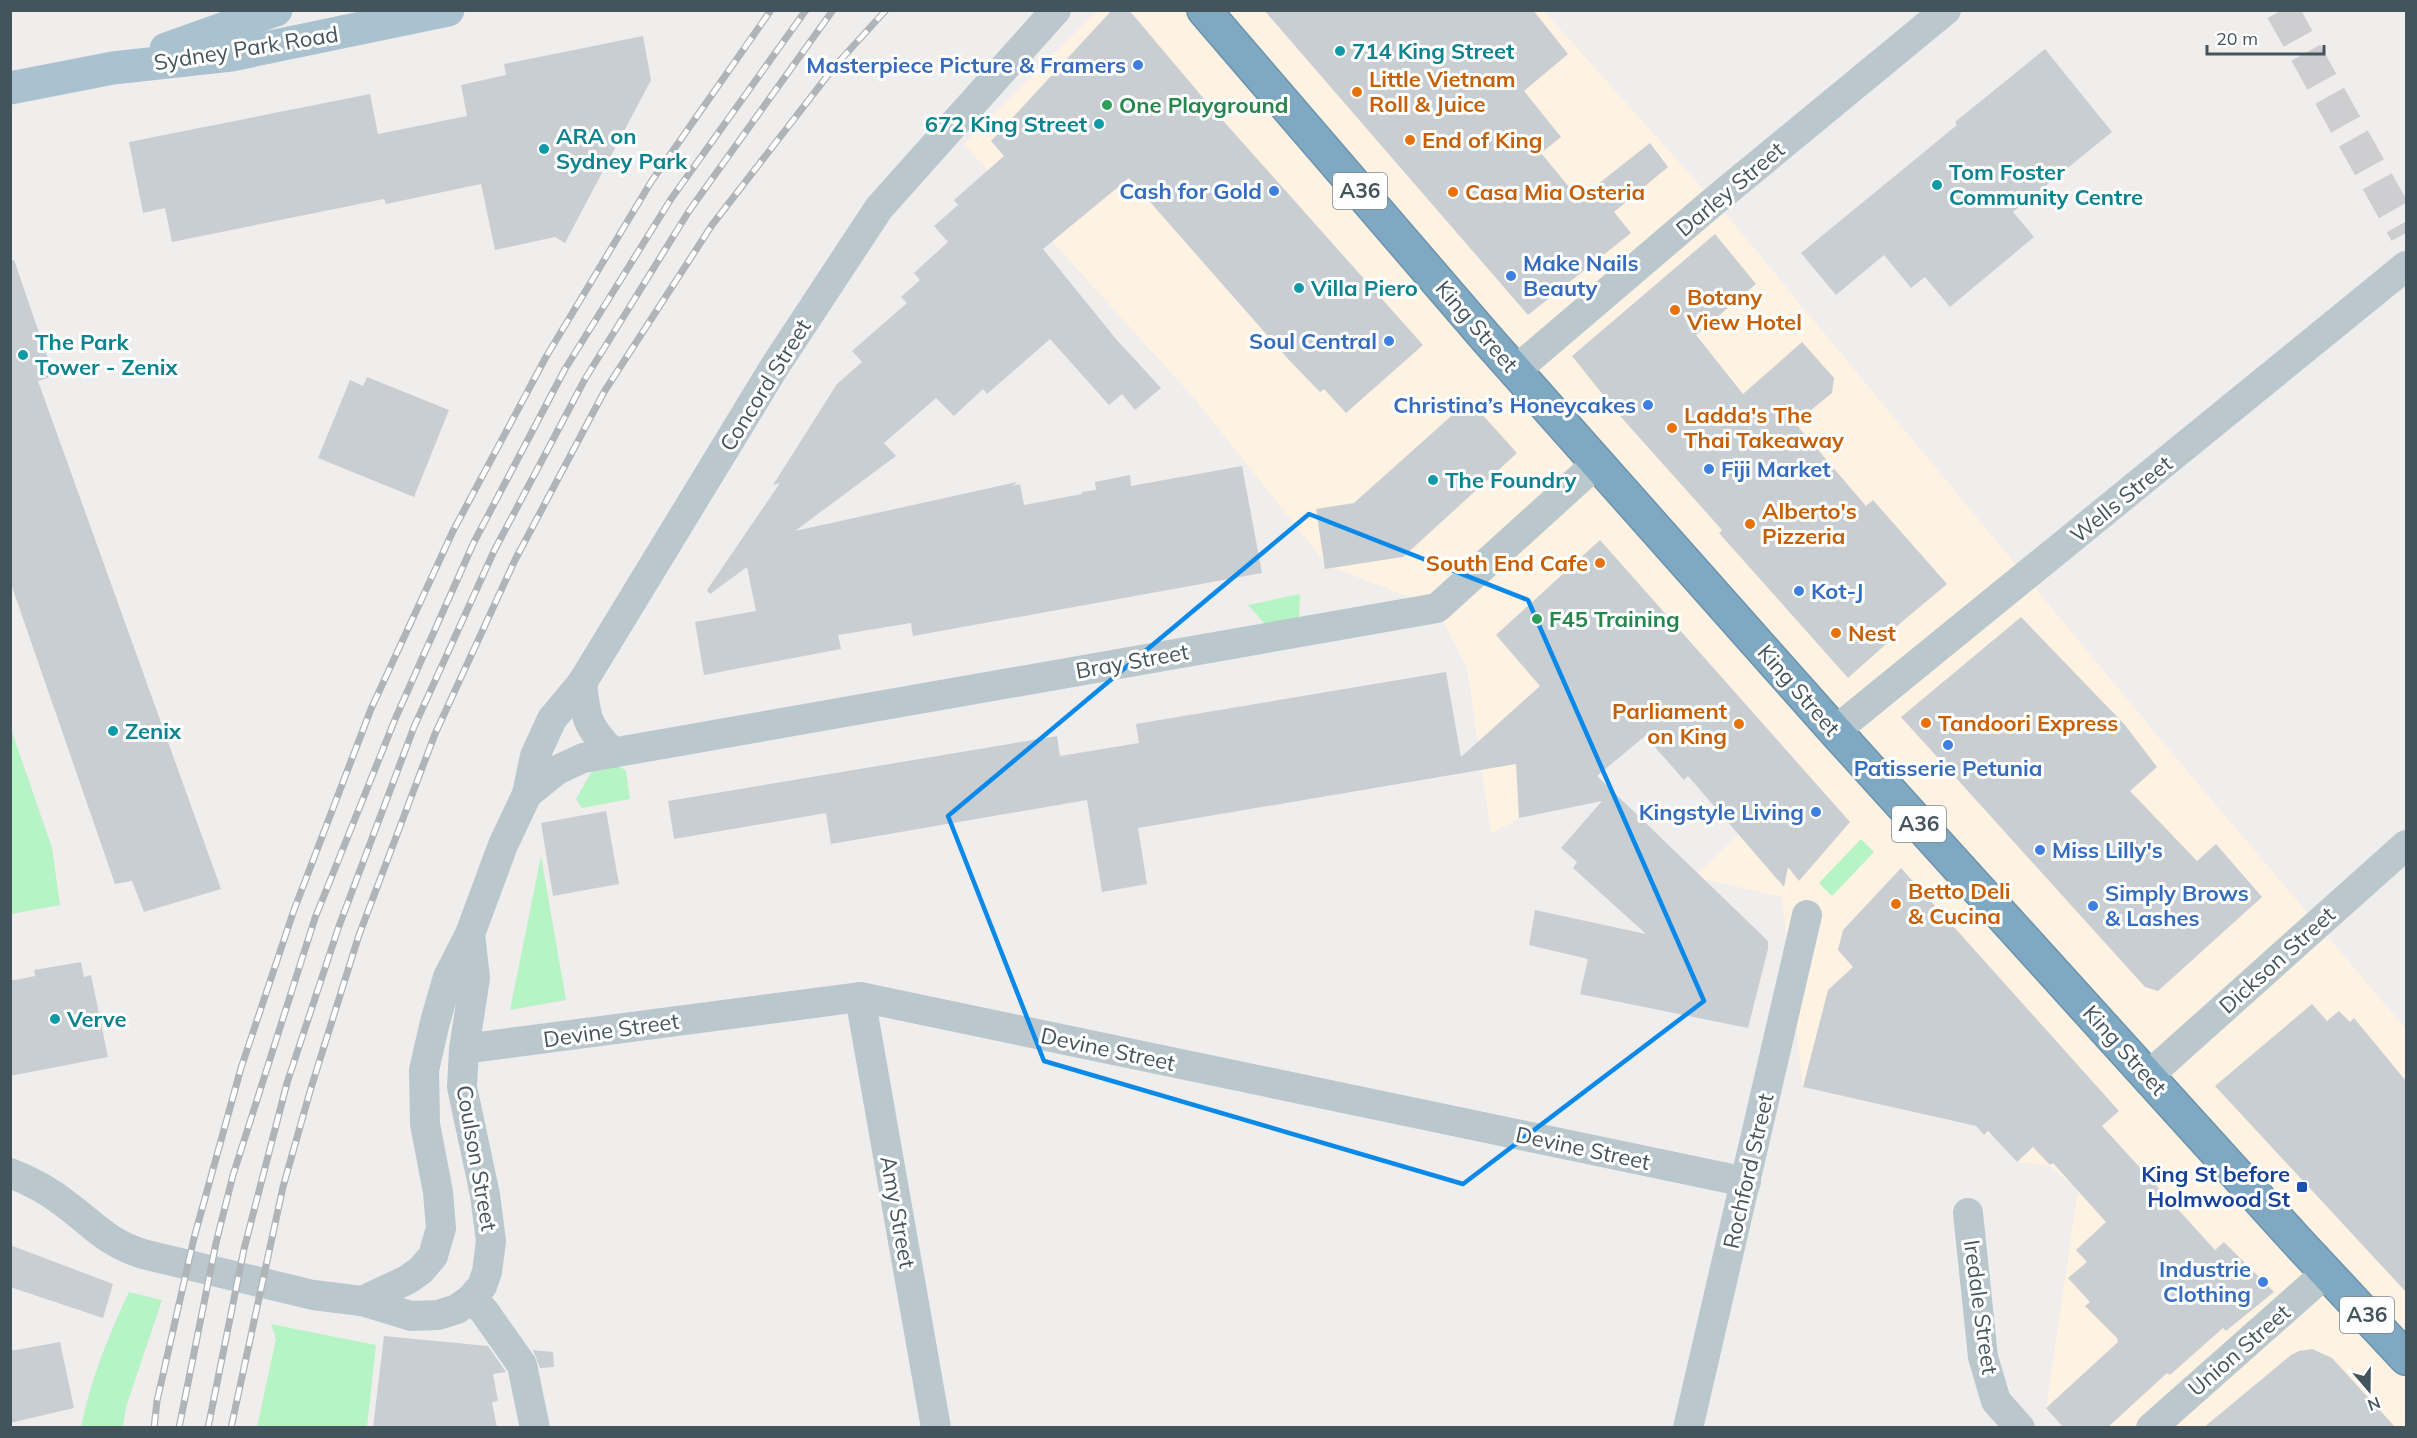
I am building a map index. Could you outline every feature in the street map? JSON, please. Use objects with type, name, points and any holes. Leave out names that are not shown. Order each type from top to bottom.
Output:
[{"type":"highway","name":"King Street","points":[[1204,10],[1597,463],[1834,731],[2406,1358]]},
{"type":"main road","name":"Sydney Park Road","points":[[113,68],[276,10]]},
{"type":"main road","name":"Sydney Park Road","points":[[10,88],[113,68],[231,55],[448,10]]},
{"type":"street","name":"Concord Street","points":[[527,794],[535,756],[552,719],[582,683],[775,366],[879,208],[1056,10]]},
{"type":"street","name":"Darley Street","points":[[1516,370],[1713,202],[1946,10]]},
{"type":"street","name":"Wells Street","points":[[1834,731],[2406,266]]},
{"type":"street","name":"Bray Street","points":[[527,794],[569,762],[613,753],[1437,608],[1597,463]]},
{"type":"street","points":[[582,683],[586,719],[613,753]]},
{"type":"street","name":"Coulson Street","points":[[362,1302],[408,1280],[433,1256],[441,1228],[438,1192],[425,1124],[424,1070],[448,977],[470,934],[503,845],[527,794]]},
{"type":"street","name":"Dickson Street","points":[[2148,1076],[2406,845]]},
{"type":"street","name":"Rochford Street","points":[[1688,1428],[1807,915]]},
{"type":"street","name":"Coulson Street","points":[[470,934],[476,978],[464,1049],[462,1087],[485,1194],[491,1241],[490,1257],[482,1287],[471,1299]]},
{"type":"street","name":"Devine Street","points":[[464,1049],[860,997],[1746,1182]]},
{"type":"street","name":"Amy Street","points":[[860,997],[936,1428]]},
{"type":"street","points":[[10,1173],[58,1199],[105,1237],[123,1247],[313,1294],[362,1302],[411,1316],[438,1315],[457,1309],[471,1299],[484,1311],[522,1365],[535,1428]]},
{"type":"street","name":"Iredale Street","points":[[1968,1213],[1983,1357],[1996,1401],[2020,1428]]},
{"type":"street","name":"Union Street","points":[[2151,1428],[2327,1272]]},
{"type":"highlighted area","points":[[1309,514],[1528,600],[1704,1001],[1463,1184],[1044,1061],[948,816]]},
{"type":"shaded area","points":[[1097,11],[1544,11],[1729,218],[2161,740],[2406,1029],[2406,1427],[2064,1427],[2046,1408],[2078,1190],[2050,1166],[2017,1162],[1992,1135],[1984,1135],[1971,1121],[1951,1121],[1803,1087],[1782,897],[1694,877],[1739,834],[1714,807],[1725,798],[1698,768],[1684,780],[1656,749],[1663,743],[1651,730],[1558,810],[1519,818],[1491,834],[1467,668],[1437,608],[1327,565],[1194,398],[964,144]]},
{"type":"green space","points":[[1300,594],[1299,618],[1266,625],[1248,605]]},
{"type":"green space","points":[[11,729],[52,848],[60,905],[11,914]]},
{"type":"green space","points":[[618,765],[626,771],[630,799],[582,808],[576,799],[592,771]]},
{"type":"green space","points":[[1861,839],[1874,852],[1832,896],[1819,883]]},
{"type":"green space","points":[[541,856],[566,1000],[510,1010]]},
{"type":"green space","points":[[129,1292],[162,1300],[126,1407],[123,1427],[81,1427],[101,1358]]},
{"type":"green space","points":[[271,1324],[376,1345],[367,1427],[257,1427],[276,1339]]},
{"type":"building","points":[[1112,10],[1129,10],[1210,106],[1423,345],[1346,413],[1324,389],[1320,392],[1288,359],[1129,178],[1043,249],[1116,339],[1161,388],[1135,410],[1122,394],[1109,405],[1050,339],[987,394],[983,389],[954,416],[936,398],[884,443],[896,456],[795,531],[1017,482],[1013,486],[1020,484],[1024,505],[1082,494],[1082,492],[1096,490],[1095,482],[1130,475],[1131,486],[1242,466],[1262,573],[913,636],[911,623],[838,635],[841,649],[704,675],[695,622],[756,611],[747,567],[710,594],[707,590],[780,483],[773,485],[837,384],[862,362],[852,351],[907,303],[901,297],[920,280],[914,273],[948,242],[934,226],[958,205],[954,200],[1004,156],[991,141]]},
{"type":"building","points":[[1264,10],[1533,10],[1568,54],[1524,91],[1561,137],[1541,153],[1579,199],[1650,143],[1668,167],[1614,212],[1631,233],[1528,315]]},
{"type":"building","points":[[643,36],[651,80],[565,243],[555,237],[495,250],[481,184],[386,204],[384,199],[172,242],[165,208],[143,213],[129,142],[370,94],[378,134],[467,116],[461,85],[506,75],[504,64]]},
{"type":"building","points":[[2045,49],[2112,132],[2013,212],[2034,237],[1950,307],[1925,277],[1911,288],[1884,255],[1836,295],[1801,253],[1957,125],[1955,122]]},
{"type":"building","points":[[1715,234],[1756,284],[1696,335],[1743,394],[1802,342],[1834,378],[1832,393],[1795,423],[1866,506],[1873,500],[1947,584],[1890,632],[1894,637],[1848,678],[1719,533],[1722,530],[1620,416],[1572,356]]},
{"type":"building","name":"Zenix","points":[[10,260],[14,260],[54,376],[38,381],[221,889],[144,912],[132,881],[115,884],[10,581]]},
{"type":"building","points":[[367,377],[449,410],[414,497],[318,458],[350,380],[363,386]]},
{"type":"building","name":"The Foundry","points":[[1469,400],[1517,453],[1403,557],[1325,569],[1316,509],[1354,503]]},
{"type":"building","points":[[1600,540],[1850,822],[1799,881],[1788,867],[1784,887],[1688,776],[1684,780],[1645,736],[1597,776],[1768,941],[1748,1028],[1580,994],[1588,959],[1529,945],[1535,910],[1646,934],[1573,868],[1577,862],[1561,848],[1602,801],[1519,818],[1516,764],[1138,828],[1147,884],[1102,892],[1087,800],[831,844],[826,813],[674,839],[668,801],[1057,736],[1060,756],[1139,743],[1136,724],[1446,672],[1461,757],[1540,686],[1496,635]]},
{"type":"building","points":[[2021,617],[2125,725],[2157,767],[2130,791],[2197,861],[2216,844],[2262,897],[2158,991],[2145,987],[1901,717]]},
{"type":"building","points":[[606,811],[619,884],[553,896],[541,823]]},
{"type":"building","points":[[1901,868],[2119,1111],[2102,1126],[2215,1250],[2224,1242],[2274,1292],[2226,1331],[2223,1328],[2170,1375],[2167,1373],[2107,1428],[2064,1428],[2046,1408],[2118,1342],[2117,1338],[2085,1306],[2090,1302],[2068,1278],[2087,1262],[2076,1250],[2106,1222],[2053,1163],[2050,1165],[2033,1147],[2017,1162],[1988,1131],[1984,1135],[1976,1126],[1803,1087],[1828,990],[1853,967],[1838,950],[1843,930]]},
{"type":"building","name":"Verve","points":[[81,962],[84,977],[91,975],[108,1057],[10,1076],[10,981],[35,976],[34,970]]},
{"type":"building","points":[[2312,1004],[2327,1021],[2339,1011],[2350,1022],[2354,1018],[2406,1081],[2406,1292],[2215,1086]]},
{"type":"building","points":[[10,1245],[113,1284],[103,1318],[10,1287]]},
{"type":"building","points":[[384,1336],[488,1346],[506,1372],[493,1374],[498,1401],[492,1402],[497,1428],[373,1428]]},
{"type":"building","points":[[60,1342],[74,1408],[10,1423],[10,1351]]},
{"type":"building","points":[[2312,1349],[2332,1358],[2396,1428],[2203,1428],[2291,1355]]},
{"type":"building","points":[[533,1350],[553,1352],[554,1367],[540,1368]]},
{"type":"tunnel","points":[[2282,10],[2406,233]]},
{"type":"railway","points":[[154,1428],[157,1401],[194,1238],[241,1068],[294,910],[371,709],[453,531],[546,357],[651,182],[771,10]]},
{"type":"railway","points":[[179,1428],[216,1243],[233,1175],[315,918],[396,717],[474,542],[565,369],[671,199],[806,10]]},
{"type":"railway","points":[[208,1428],[244,1249],[287,1083],[339,926],[414,727],[494,551],[585,379],[689,211],[833,10]]},
{"type":"railway","points":[[231,1428],[283,1187],[359,935],[435,734],[515,560],[604,392],[712,225],[835,66],[886,10]]},
{"type":"place","name":"714 King Street","points":[[1340,51]]},
{"type":"place","name":"Masterpiece Picture & Framers","points":[[1138,65]]},
{"type":"place","name":"Little Vietnam Roll & Juice","points":[[1357,92]]},
{"type":"place","name":"One Playground","points":[[1107,105]]},
{"type":"place","name":"672 King Street","points":[[1099,124]]},
{"type":"place","name":"End of King","points":[[1410,140]]},
{"type":"place","name":"ARA on Sydney Park","points":[[544,149]]},
{"type":"place","name":"Tom Foster Community Centre","points":[[1937,185]]},
{"type":"place","name":"Cash for Gold","points":[[1274,191]]},
{"type":"place","name":"Casa Mia Osteria","points":[[1453,192]]},
{"type":"place","name":"Make Nails Beauty","points":[[1511,276]]},
{"type":"place","name":"Villa Piero","points":[[1299,288]]},
{"type":"place","name":"Botany View Hotel","points":[[1675,310]]},
{"type":"place","name":"Soul Central","points":[[1389,341]]},
{"type":"place","name":"The Park Tower - Zenix","points":[[23,355]]},
{"type":"place","name":"Christina’s Honeycakes","points":[[1648,405]]},
{"type":"place","name":"Ladda's The Thai Takeaway","points":[[1672,428]]},
{"type":"place","name":"Fiji Market","points":[[1709,469]]},
{"type":"place","name":"The Foundry","points":[[1433,480]]},
{"type":"place","name":"Alberto's Pizzeria","points":[[1750,524]]},
{"type":"place","name":"South End Cafe","points":[[1600,563]]},
{"type":"place","name":"Kot-J","points":[[1799,591]]},
{"type":"place","name":"F45 Training","points":[[1537,619]]},
{"type":"place","name":"Nest","points":[[1836,633]]},
{"type":"place","name":"Tandoori Express","points":[[1926,723]]},
{"type":"place","name":"Parliament on King","points":[[1739,724]]},
{"type":"place","name":"Zenix","points":[[113,731]]},
{"type":"place","name":"Patisserie Petunia","points":[[1948,745]]},
{"type":"place","name":"Kingstyle Living","points":[[1816,812]]},
{"type":"place","name":"Miss Lilly's","points":[[2040,850]]},
{"type":"place","name":"Betto Deli & Cucina","points":[[1896,904]]},
{"type":"place","name":"Simply Brows & Lashes","points":[[2093,906]]},
{"type":"place","name":"Verve","points":[[55,1019]]},
{"type":"place","name":"King St before Holmwood St","points":[[2302,1187]]},
{"type":"place","name":"Industrie Clothing","points":[[2263,1282]]}]
